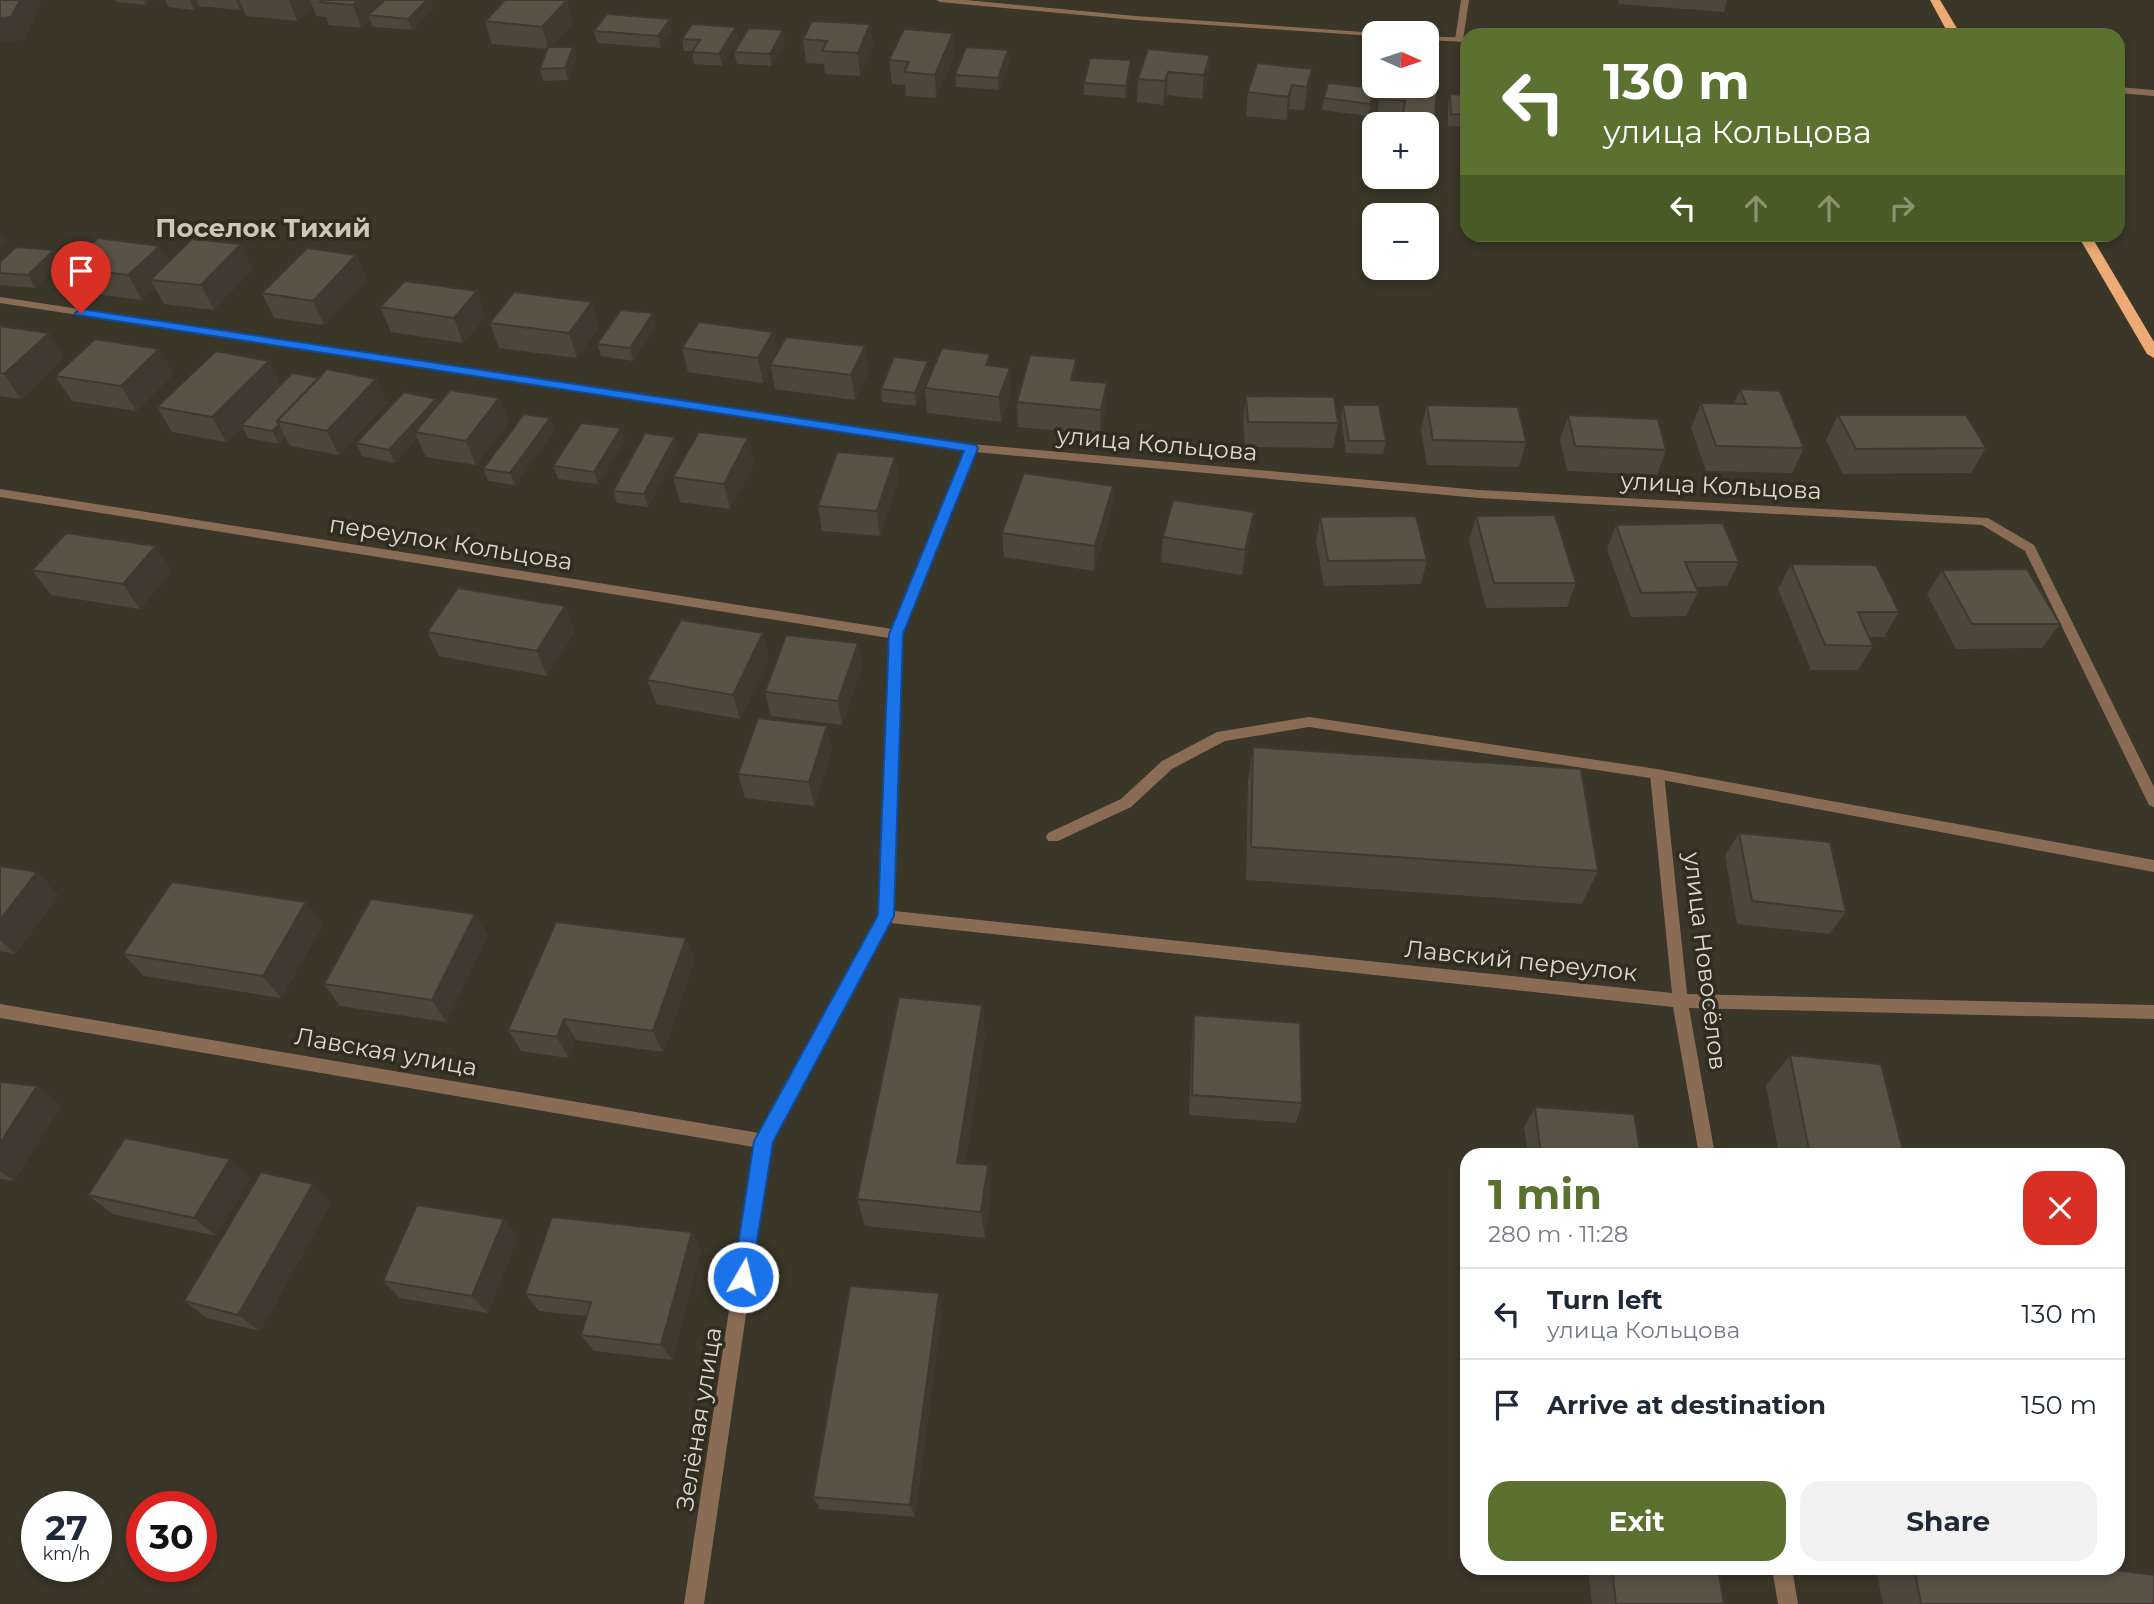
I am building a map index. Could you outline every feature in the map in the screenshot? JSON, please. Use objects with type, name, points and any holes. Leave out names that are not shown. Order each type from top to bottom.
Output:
[{"type":"highway","points":[[1935,0],[1951,28]]},
{"type":"highway","points":[[2087,242],[2154,354]]},
{"type":"street","points":[[940,0],[1149,19],[1362,33]]},
{"type":"street","points":[[1464,28],[1465,0]]},
{"type":"street","points":[[1439,39],[1460,40]]},
{"type":"street","points":[[2125,91],[2154,93]]},
{"type":"street","name":"улица Кольцова","points":[[0,300],[971,448],[1479,494],[1984,521],[2029,548],[2154,801]]},
{"type":"street","name":"Зелёная улица","points":[[694,1604],[763,1141],[886,916],[896,634],[971,448]]},
{"type":"street","name":"переулок Кольцова","points":[[0,493],[896,634]]},
{"type":"street","points":[[1053,837],[1126,803],[1167,765],[1222,736],[1309,722],[1657,774],[2154,866]]},
{"type":"street","name":"улица Новосёлов","points":[[1657,774],[1680,1001],[1706,1148]]},
{"type":"street","name":"Лавский переулок","points":[[886,916],[1680,1001],[2154,1012]]},
{"type":"street","name":"Лавская улица","points":[[0,1011],[763,1141]]},
{"type":"street","points":[[1783,1575],[1788,1604]]},
{"type":"building","points":[[0,0],[20,0],[11,17],[0,18]]},
{"type":"building","points":[[358,0],[353,5],[320,2]]},
{"type":"building","points":[[385,0],[427,0],[408,19],[368,15]]},
{"type":"building","points":[[505,0],[567,0],[542,27],[485,21]]},
{"type":"building","points":[[607,14],[670,19],[658,36],[594,31]]},
{"type":"building","points":[[812,21],[870,24],[858,53],[822,51],[827,41],[803,39]]},
{"type":"building","points":[[692,24],[736,27],[719,54],[692,52],[700,40],[682,39]]},
{"type":"building","points":[[749,28],[783,30],[770,54],[734,52]]},
{"type":"building","points":[[904,29],[953,33],[935,75],[904,72],[909,62],[889,60]]},
{"type":"building","points":[[548,47],[573,47],[565,68],[540,69]]},
{"type":"building","points":[[966,47],[1008,50],[998,78],[955,75]]},
{"type":"building","points":[[1148,49],[1210,55],[1204,75],[1168,72],[1165,81],[1138,79]]},
{"type":"building","points":[[1090,58],[1131,60],[1126,86],[1084,83]]},
{"type":"building","points":[[1257,63],[1312,69],[1307,87],[1292,85],[1288,97],[1248,92]]},
{"type":"building","points":[[1328,83],[1362,87],[1362,98],[1371,98],[1370,104],[1324,98]]},
{"type":"building","points":[[1450,94],[1460,95],[1460,115],[1451,114]]},
{"type":"building","points":[[1436,98],[1435,112],[1403,112],[1405,101],[1380,99]]},
{"type":"building","points":[[98,238],[160,246],[128,275],[65,267]]},
{"type":"building","points":[[192,239],[241,244],[201,285],[150,280]]},
{"type":"building","points":[[16,247],[54,250],[28,275],[0,273],[0,262]]},
{"type":"building","points":[[307,248],[356,255],[313,301],[262,293]]},
{"type":"building","points":[[405,281],[477,291],[454,318],[380,307]]},
{"type":"building","points":[[514,292],[592,302],[569,333],[490,323]]},
{"type":"building","points":[[621,310],[653,313],[630,348],[597,344]]},
{"type":"building","points":[[699,322],[773,332],[758,358],[682,348]]},
{"type":"building","points":[[0,326],[49,333],[4,374],[0,373]]},
{"type":"building","points":[[786,337],[865,346],[851,375],[770,365]]},
{"type":"building","points":[[95,339],[159,349],[121,386],[55,376]]},
{"type":"building","points":[[942,348],[990,354],[986,365],[1010,368],[999,397],[925,388]]},
{"type":"building","points":[[216,351],[269,361],[212,417],[157,407]]},
{"type":"building","points":[[1030,355],[1076,359],[1071,380],[1107,383],[1101,410],[1017,402]]},
{"type":"building","points":[[894,357],[928,361],[915,393],[881,389]]},
{"type":"building","points":[[327,369],[376,379],[327,431],[277,421]]},
{"type":"building","points":[[292,373],[319,378],[277,421],[279,425],[272,431],[241,425]]},
{"type":"building","points":[[1740,389],[1780,391],[1804,448],[1716,446],[1701,403],[1746,404]]},
{"type":"building","points":[[450,390],[499,398],[466,441],[415,432]]},
{"type":"building","points":[[404,392],[436,399],[389,450],[356,443]]},
{"type":"building","points":[[1246,396],[1334,397],[1338,423],[1248,422]]},
{"type":"building","points":[[1343,405],[1379,405],[1386,441],[1349,441]]},
{"type":"building","points":[[1427,405],[1518,407],[1526,442],[1433,440]]},
{"type":"building","points":[[524,414],[550,418],[510,473],[483,469]]},
{"type":"building","points":[[1568,415],[1658,419],[1666,450],[1575,446]]},
{"type":"building","points":[[1838,415],[1966,415],[1986,448],[1856,449]]},
{"type":"building","points":[[581,423],[621,428],[594,472],[553,466]]},
{"type":"building","points":[[699,432],[748,438],[724,484],[673,477]]},
{"type":"building","points":[[645,433],[675,437],[644,494],[613,491]]},
{"type":"building","points":[[837,452],[895,457],[877,511],[818,506]]},
{"type":"building","points":[[1024,473],[1113,486],[1095,546],[1002,533]]},
{"type":"building","points":[[1173,500],[1254,512],[1245,550],[1163,537]]},
{"type":"building","points":[[1555,515],[1576,583],[1494,583],[1476,516]]},
{"type":"building","points":[[1416,516],[1427,560],[1328,561],[1320,517]]},
{"type":"building","points":[[1723,523],[1739,562],[1685,562],[1698,592],[1641,593],[1616,525]]},
{"type":"building","points":[[66,533],[156,546],[123,584],[32,570]]},
{"type":"building","points":[[1791,564],[1876,565],[1899,612],[1858,612],[1873,646],[1825,645]]},
{"type":"building","points":[[2027,569],[2060,624],[1972,624],[1942,570]]},
{"type":"building","points":[[458,588],[565,606],[537,651],[427,632]]},
{"type":"building","points":[[681,620],[763,633],[733,695],[647,680]]},
{"type":"building","points":[[786,635],[858,643],[838,701],[765,692]]},
{"type":"building","points":[[758,718],[827,726],[809,782],[738,774]]},
{"type":"building","points":[[1253,747],[1581,769],[1598,871],[1251,847]]},
{"type":"building","points":[[1739,833],[1830,842],[1846,912],[1752,901]]},
{"type":"building","points":[[0,866],[37,872],[0,920]]},
{"type":"building","points":[[172,882],[306,902],[263,976],[123,954]]},
{"type":"building","points":[[371,899],[475,914],[432,1000],[324,984]]},
{"type":"building","points":[[556,922],[686,938],[653,1031],[564,1019],[557,1037],[508,1030]]},
{"type":"building","points":[[899,997],[982,1005],[957,1163],[988,1165],[981,1212],[857,1199]]},
{"type":"building","points":[[1194,1015],[1300,1023],[1302,1103],[1192,1095]]},
{"type":"building","points":[[1790,1055],[1881,1064],[1902,1148],[1809,1148]]},
{"type":"building","points":[[0,1082],[37,1086],[0,1143]]},
{"type":"building","points":[[1535,1107],[1634,1114],[1640,1148],[1540,1148]]},
{"type":"building","points":[[125,1138],[230,1159],[194,1218],[88,1195]]},
{"type":"building","points":[[261,1172],[313,1184],[238,1315],[184,1301]]},
{"type":"building","points":[[417,1205],[504,1219],[472,1296],[383,1281]]},
{"type":"building","points":[[552,1217],[692,1232],[661,1345],[581,1335],[591,1302],[525,1294]]},
{"type":"building","points":[[850,1286],[939,1293],[910,1505],[813,1497]]},
{"type":"building","points":[[2125,1571],[2154,1575],[2154,1604],[1921,1604],[1915,1575],[2125,1575]]},
{"type":"building","points":[[1613,1575],[1719,1575],[1724,1604],[1616,1604]]},
{"type":"district","name":"Поселок Тихий","points":[[263,228]]},
{"type":"route","points":[[81,313],[971,448],[896,634],[886,916],[763,1141],[743,1277]]}]
